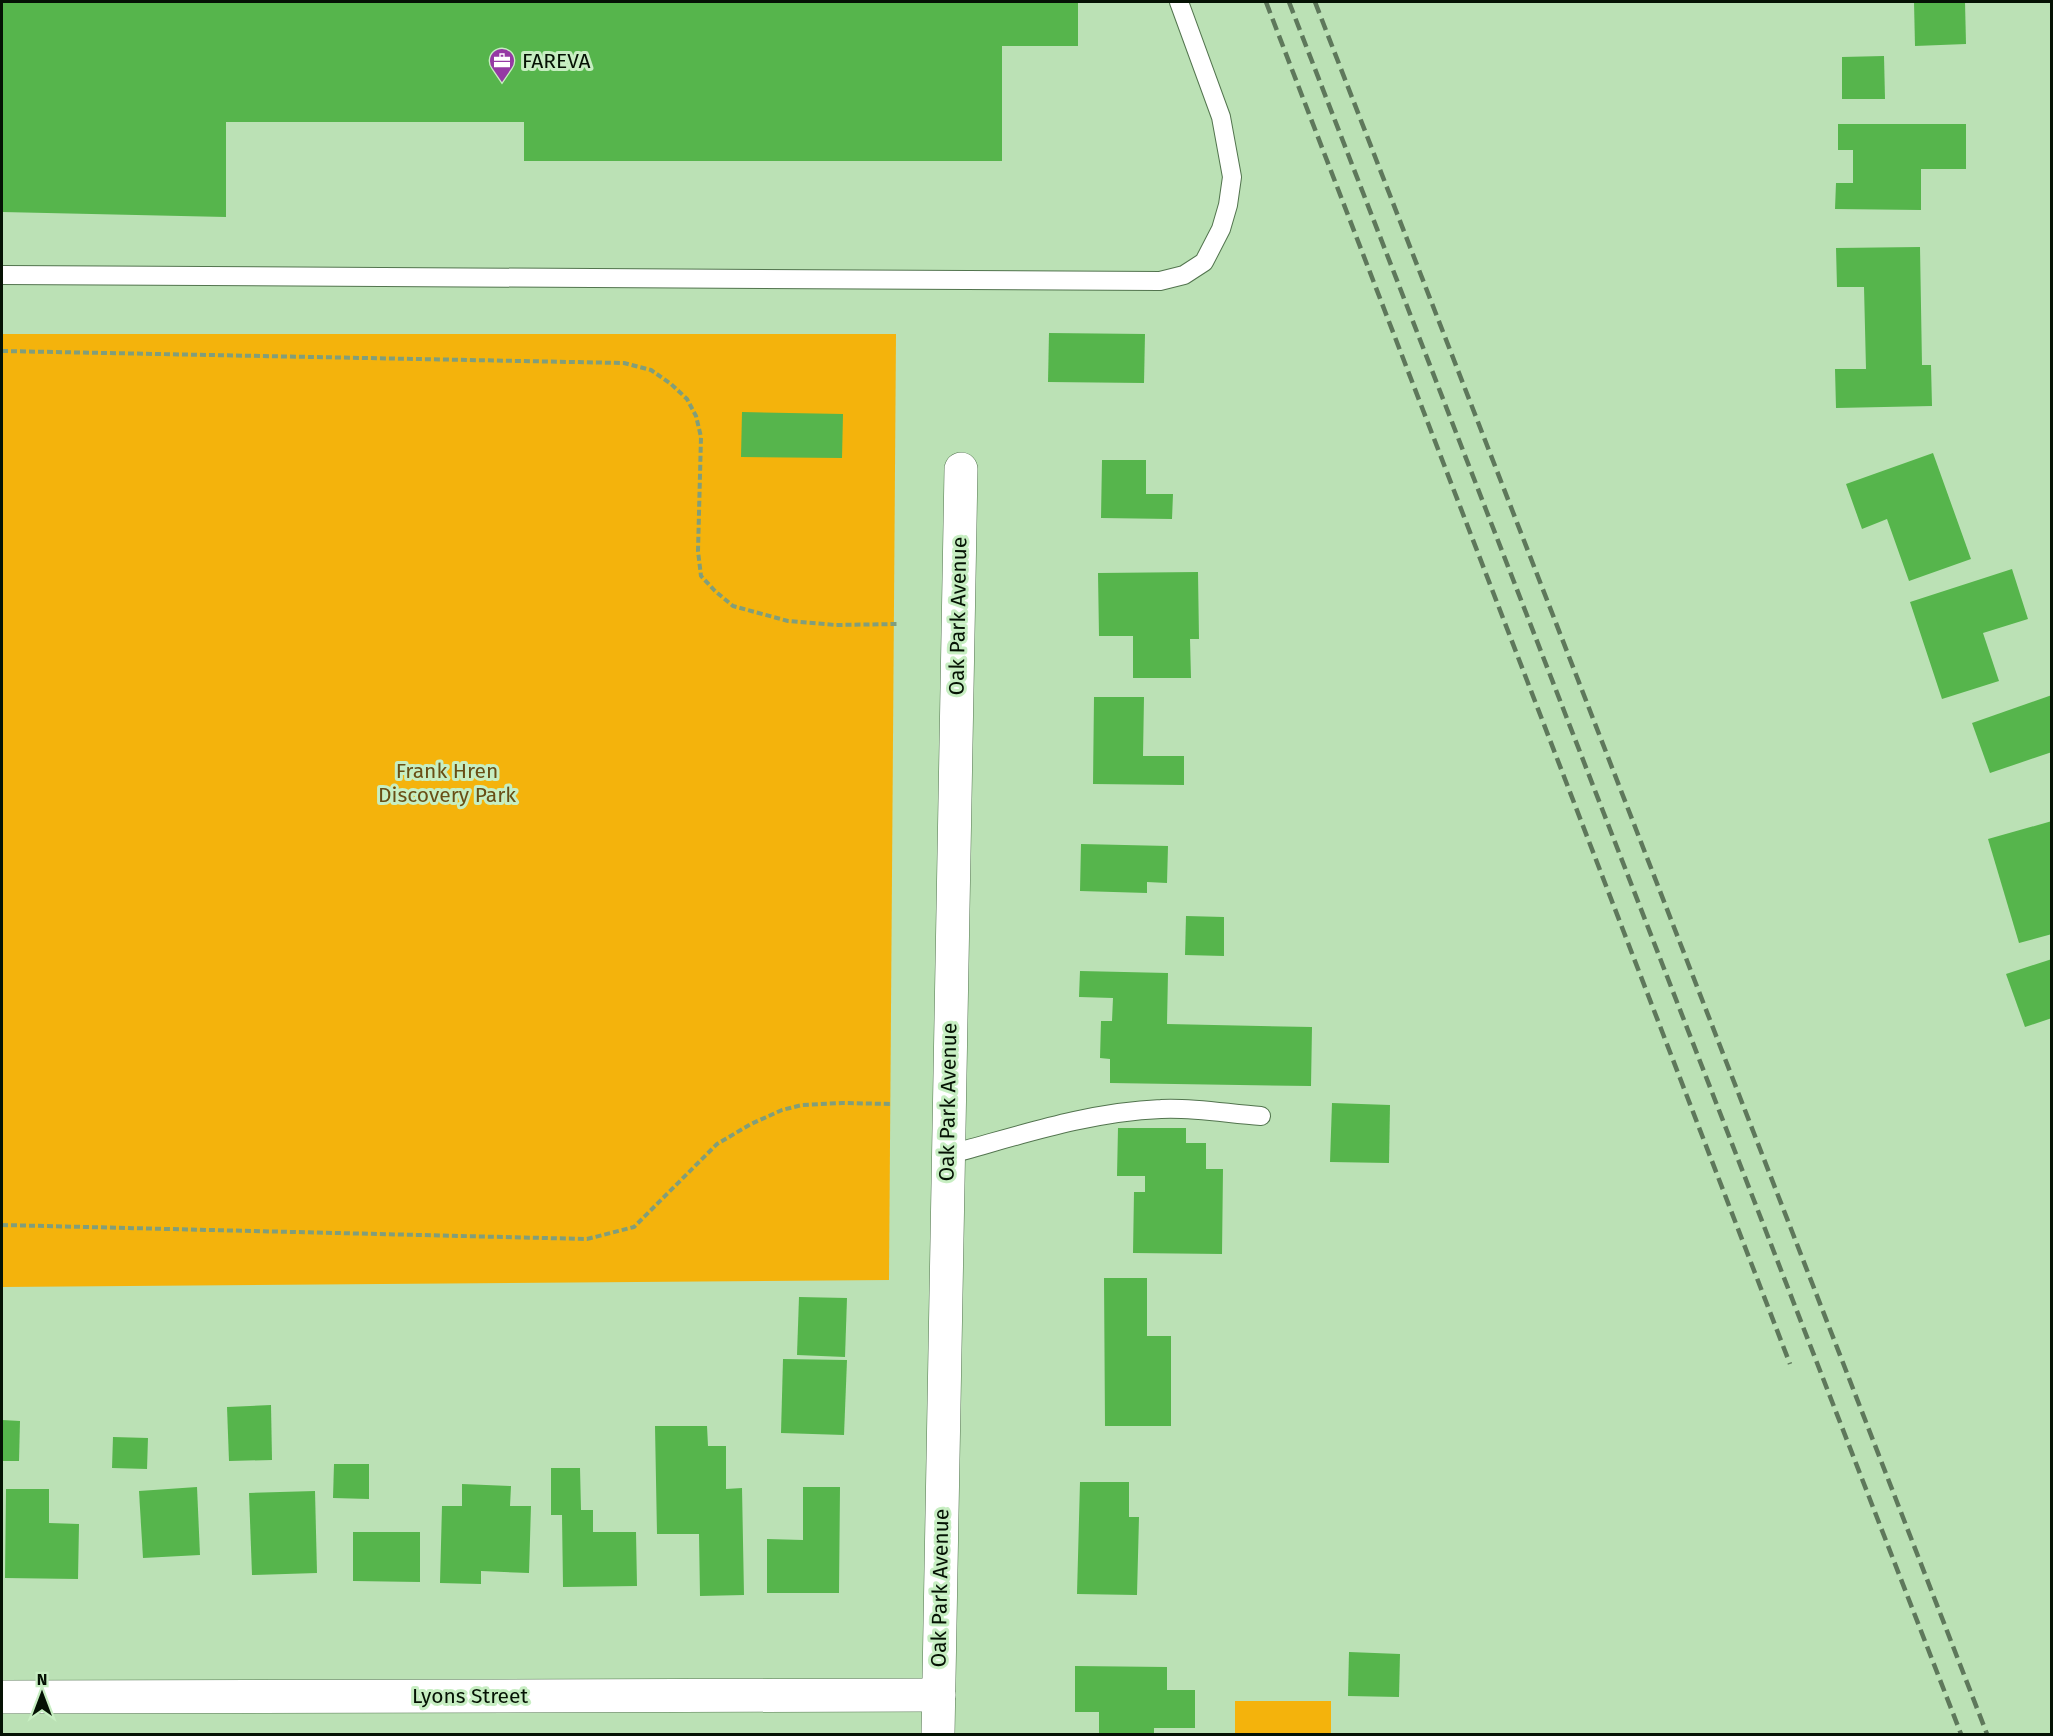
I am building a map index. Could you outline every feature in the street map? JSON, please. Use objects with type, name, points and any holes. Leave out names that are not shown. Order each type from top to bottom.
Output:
[{"type":"street","name":"Oak Park Avenue","points":[[938,1734],[961,469]]},
{"type":"street","name":"Lyons Street","points":[[2,1697],[939,1695]]},
{"type":"lane","points":[[2,275],[1160,281],[1184,275],[1204,262],[1221,229],[1228,205],[1232,177],[1221,117],[1179,2]]},
{"type":"lane","points":[[947,1155],[1076,1119],[1125,1112],[1164,1108],[1261,1116]]},
{"type":"path","points":[[2,351],[624,363],[651,370],[687,399],[696,416],[701,437],[698,551],[701,576],[715,591],[733,606],[788,621],[835,625],[897,624]]},
{"type":"path","points":[[2,1225],[587,1239],[634,1227],[717,1144],[761,1119],[802,1105],[890,1104]]},
{"type":"green space","name":"Frank Hren Discovery Park","points":[[2,334],[896,334],[889,1280],[2,1287]]},
{"type":"green space","points":[[1235,1701],[1331,1701],[1331,1734],[1235,1734]]},
{"type":"building","name":"FAREVA","points":[[2,2],[1078,2],[1078,46],[1002,46],[1002,161],[524,161],[524,122],[226,122],[226,217],[2,212]]},
{"type":"building","points":[[1914,2],[1965,2],[1966,44],[1915,46]]},
{"type":"building","points":[[1884,56],[1885,99],[1842,99],[1842,57]]},
{"type":"building","points":[[1838,124],[1966,124],[1966,169],[1921,169],[1921,210],[1835,209],[1836,183],[1853,183],[1853,150],[1838,150]]},
{"type":"building","points":[[1920,247],[1922,365],[1931,365],[1932,406],[1836,408],[1835,369],[1866,369],[1864,287],[1837,287],[1836,248]]},
{"type":"building","points":[[1049,333],[1145,334],[1144,383],[1048,382]]},
{"type":"building","points":[[742,412],[843,414],[842,458],[741,457]]},
{"type":"building","points":[[1933,453],[1971,559],[1909,581],[1887,519],[1862,529],[1846,484]]},
{"type":"building","points":[[1102,460],[1146,460],[1146,494],[1173,494],[1172,519],[1101,518]]},
{"type":"building","points":[[2012,569],[2028,619],[1983,633],[1999,681],[1942,699],[1910,602]]},
{"type":"building","points":[[1198,572],[1199,639],[1190,639],[1191,678],[1133,678],[1133,636],[1099,636],[1098,573]]},
{"type":"building","points":[[2052,695],[2052,752],[1990,773],[1972,723]]},
{"type":"building","points":[[1094,697],[1144,697],[1143,756],[1184,756],[1184,785],[1093,784]]},
{"type":"building","points":[[2052,821],[2052,934],[2019,943],[1988,839]]},
{"type":"building","points":[[1081,844],[1168,846],[1167,883],[1147,882],[1147,893],[1080,891]]},
{"type":"building","points":[[1186,916],[1224,917],[1224,956],[1185,955]]},
{"type":"building","points":[[2052,959],[2052,1018],[2025,1027],[2006,974]]},
{"type":"building","points":[[1080,971],[1168,973],[1167,1024],[1312,1027],[1311,1086],[1110,1083],[1110,1059],[1100,1058],[1101,1021],[1112,1021],[1113,998],[1079,997]]},
{"type":"building","points":[[1332,1103],[1390,1105],[1389,1163],[1330,1162]]},
{"type":"building","points":[[1118,1128],[1186,1128],[1186,1143],[1206,1143],[1206,1169],[1223,1169],[1222,1254],[1133,1253],[1134,1192],[1145,1192],[1145,1176],[1117,1176]]},
{"type":"building","points":[[1104,1278],[1147,1278],[1147,1336],[1171,1336],[1171,1426],[1105,1426]]},
{"type":"building","points":[[799,1297],[847,1298],[845,1357],[797,1355]]},
{"type":"building","points":[[783,1359],[847,1360],[844,1435],[781,1433]]},
{"type":"building","points":[[271,1405],[272,1460],[229,1461],[227,1407]]},
{"type":"building","points":[[2,1420],[20,1421],[19,1461],[2,1461]]},
{"type":"building","points":[[655,1426],[707,1426],[708,1446],[726,1446],[726,1489],[742,1488],[744,1595],[700,1596],[699,1534],[657,1534]]},
{"type":"building","points":[[113,1437],[148,1438],[147,1469],[112,1468]]},
{"type":"building","points":[[334,1464],[369,1464],[369,1499],[333,1498]]},
{"type":"building","points":[[551,1468],[580,1468],[581,1510],[593,1510],[593,1532],[636,1532],[637,1586],[563,1587],[562,1515],[551,1515]]},
{"type":"building","points":[[1080,1482],[1129,1482],[1129,1517],[1139,1517],[1137,1595],[1077,1594]]},
{"type":"building","points":[[462,1484],[511,1486],[510,1506],[531,1506],[529,1573],[481,1571],[481,1584],[440,1583],[442,1506],[462,1506]]},
{"type":"building","points":[[197,1487],[200,1555],[143,1558],[139,1491]]},
{"type":"building","points":[[803,1487],[840,1487],[839,1593],[767,1593],[767,1539],[803,1540]]},
{"type":"building","points":[[6,1489],[49,1489],[49,1523],[79,1524],[78,1579],[5,1578]]},
{"type":"building","points":[[315,1491],[317,1573],[252,1575],[249,1493]]},
{"type":"building","points":[[353,1532],[420,1532],[420,1582],[353,1581]]},
{"type":"building","points":[[1349,1652],[1400,1654],[1399,1697],[1348,1696]]},
{"type":"building","points":[[1075,1666],[1167,1667],[1167,1690],[1195,1690],[1195,1728],[1154,1728],[1154,1734],[1099,1734],[1099,1712],[1075,1712]]},
{"type":"railway","points":[[1266,2],[1790,1364]]},
{"type":"railway","points":[[1289,2],[1961,1734]]},
{"type":"railway","points":[[1315,2],[1987,1734]]},
{"type":"place","name":"FAREVA","points":[[502,84]]}]
